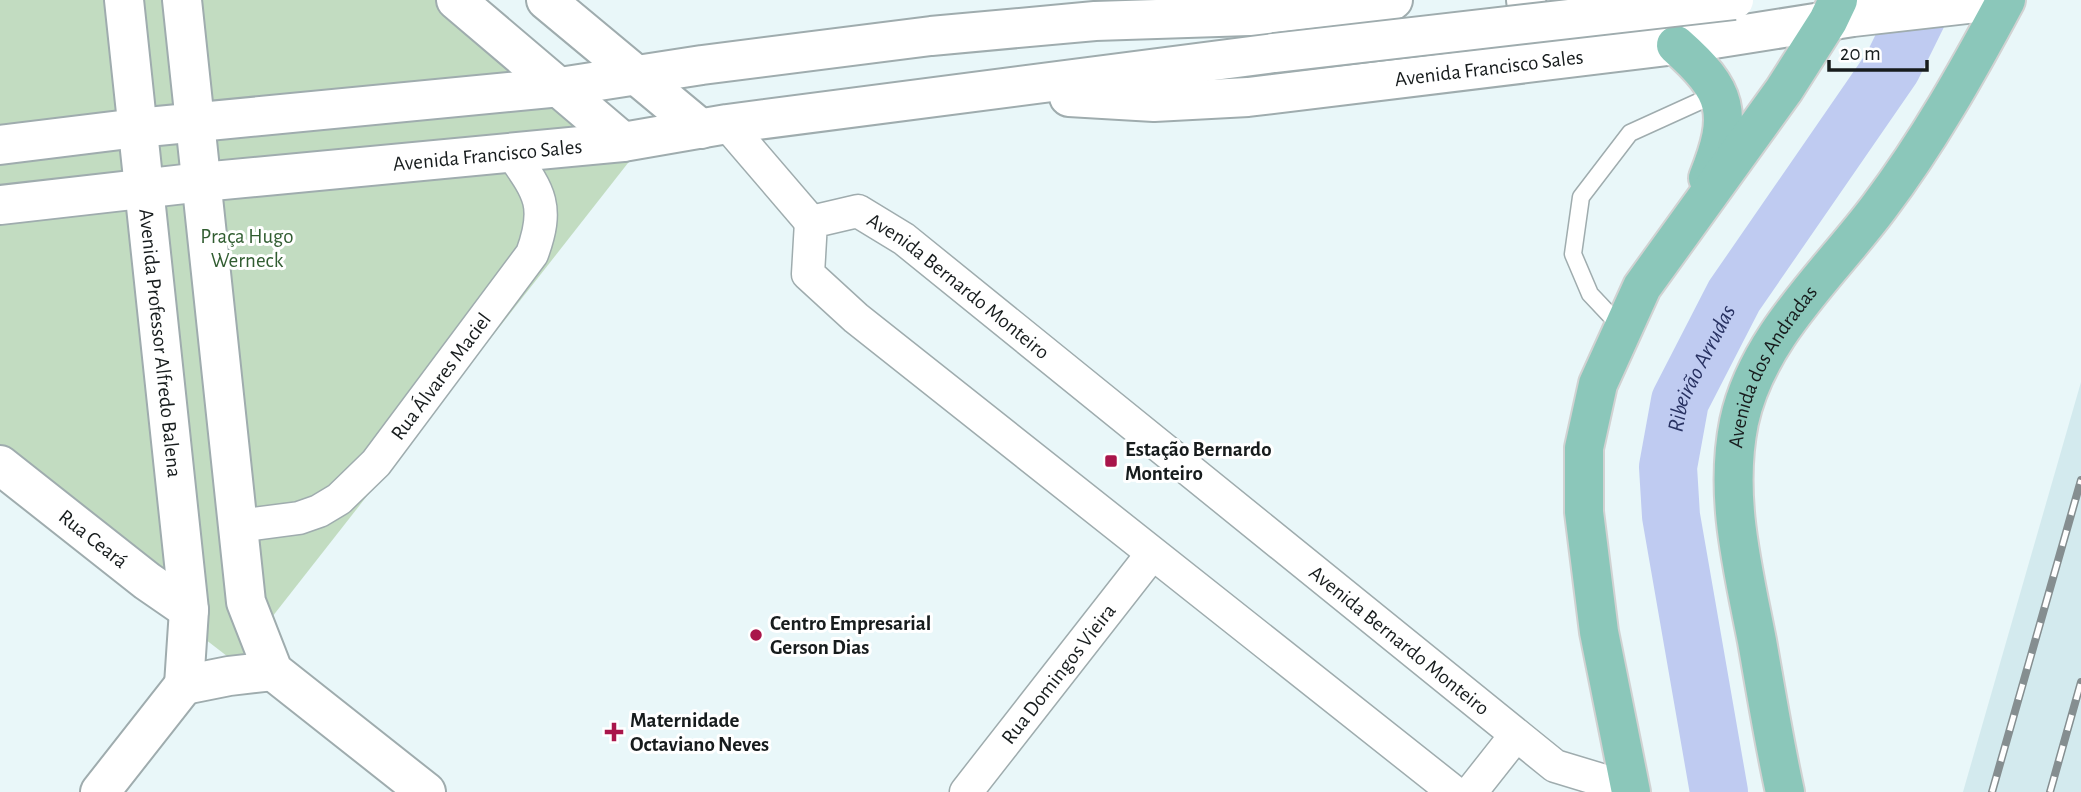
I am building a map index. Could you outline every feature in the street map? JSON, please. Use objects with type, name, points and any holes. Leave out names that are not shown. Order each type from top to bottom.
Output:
[{"type":"main road","name":"Avenida dos Andradas","points":[[1785,792],[1735,528],[1732,478],[1739,422],[1750,387],[1765,354],[1880,206],[1962,84],[1998,1]]},
{"type":"main road","points":[[1631,790],[1599,632],[1584,512],[1584,448],[1598,384],[1642,288],[1839,12]]},
{"type":"main road","points":[[1676,46],[1704,69],[1718,93],[1724,111],[1723,130],[1714,164],[1696,211]]},
{"type":"street","name":"Avenida Professor Alfredo Balena","points":[[124,0],[189,610],[184,685]]},
{"type":"street","points":[[182,0],[246,602],[274,671],[426,792]]},
{"type":"street","points":[[456,0],[561,87],[622,142]]},
{"type":"street","points":[[546,0],[639,76],[714,126],[811,222],[808,274],[856,318],[1454,792]]},
{"type":"street","points":[[931,36],[1074,0]]},
{"type":"street","points":[[0,145],[137,128],[561,87],[702,65],[931,36],[1095,21],[1274,14],[1393,0]]},
{"type":"street","points":[[1512,66],[1523,50],[1529,22],[1526,0]]},
{"type":"street","points":[[1558,0],[1558,11],[1572,40],[1594,54]]},
{"type":"street","name":"Avenida Francisco Sales","points":[[0,205],[202,182],[622,142],[714,126],[1274,53],[1734,0]]},
{"type":"street","name":"Avenida Francisco Sales","points":[[972,92],[1154,102],[1248,97],[1676,46],[1839,12],[1998,1]]},
{"type":"street","name":"Rua Álvares Maciel","points":[[238,526],[299,518],[319,511],[339,499],[376,463],[532,254],[540,233],[542,211],[531,180],[511,152]]},
{"type":"street","name":"Avenida Bernardo Monteiro","points":[[811,222],[858,211],[904,239],[1555,766],[1631,790]]},
{"type":"street","name":"Rua Ceará","points":[[0,465],[189,610]]},
{"type":"street","name":"Rua Domingos Vieira","points":[[966,792],[1152,554]]},
{"type":"street","points":[[189,610],[246,602]]},
{"type":"street","points":[[100,792],[184,685],[274,671]]},
{"type":"street","points":[[1471,792],[1516,735]]},
{"type":"lane","points":[[1623,329],[1590,294],[1573,254],[1581,197],[1630,133],[1718,93]]},
{"type":"shaded area","points":[[2081,382],[2081,792],[1963,792]]},
{"type":"green space","name":"Praça Hugo Werneck","points":[[0,0],[483,0],[646,140],[236,663],[0,481]]},
{"type":"waterway","name":"Ribeirão Arrudas","points":[[1719,792],[1671,516],[1668,467],[1680,401],[1734,296],[1892,67],[1925,0]]},
{"type":"railway","points":[[1992,792],[2081,480]]},
{"type":"railway","points":[[2050,792],[2081,682]]},
{"type":"place","name":"Estação Bernardo Monteiro","points":[[1111,461]]},
{"type":"place","name":"Centro Empresarial Gerson Dias","points":[[756,635]]},
{"type":"place","name":"Maternidade Octaviano Neves","points":[[614,732]]}]
